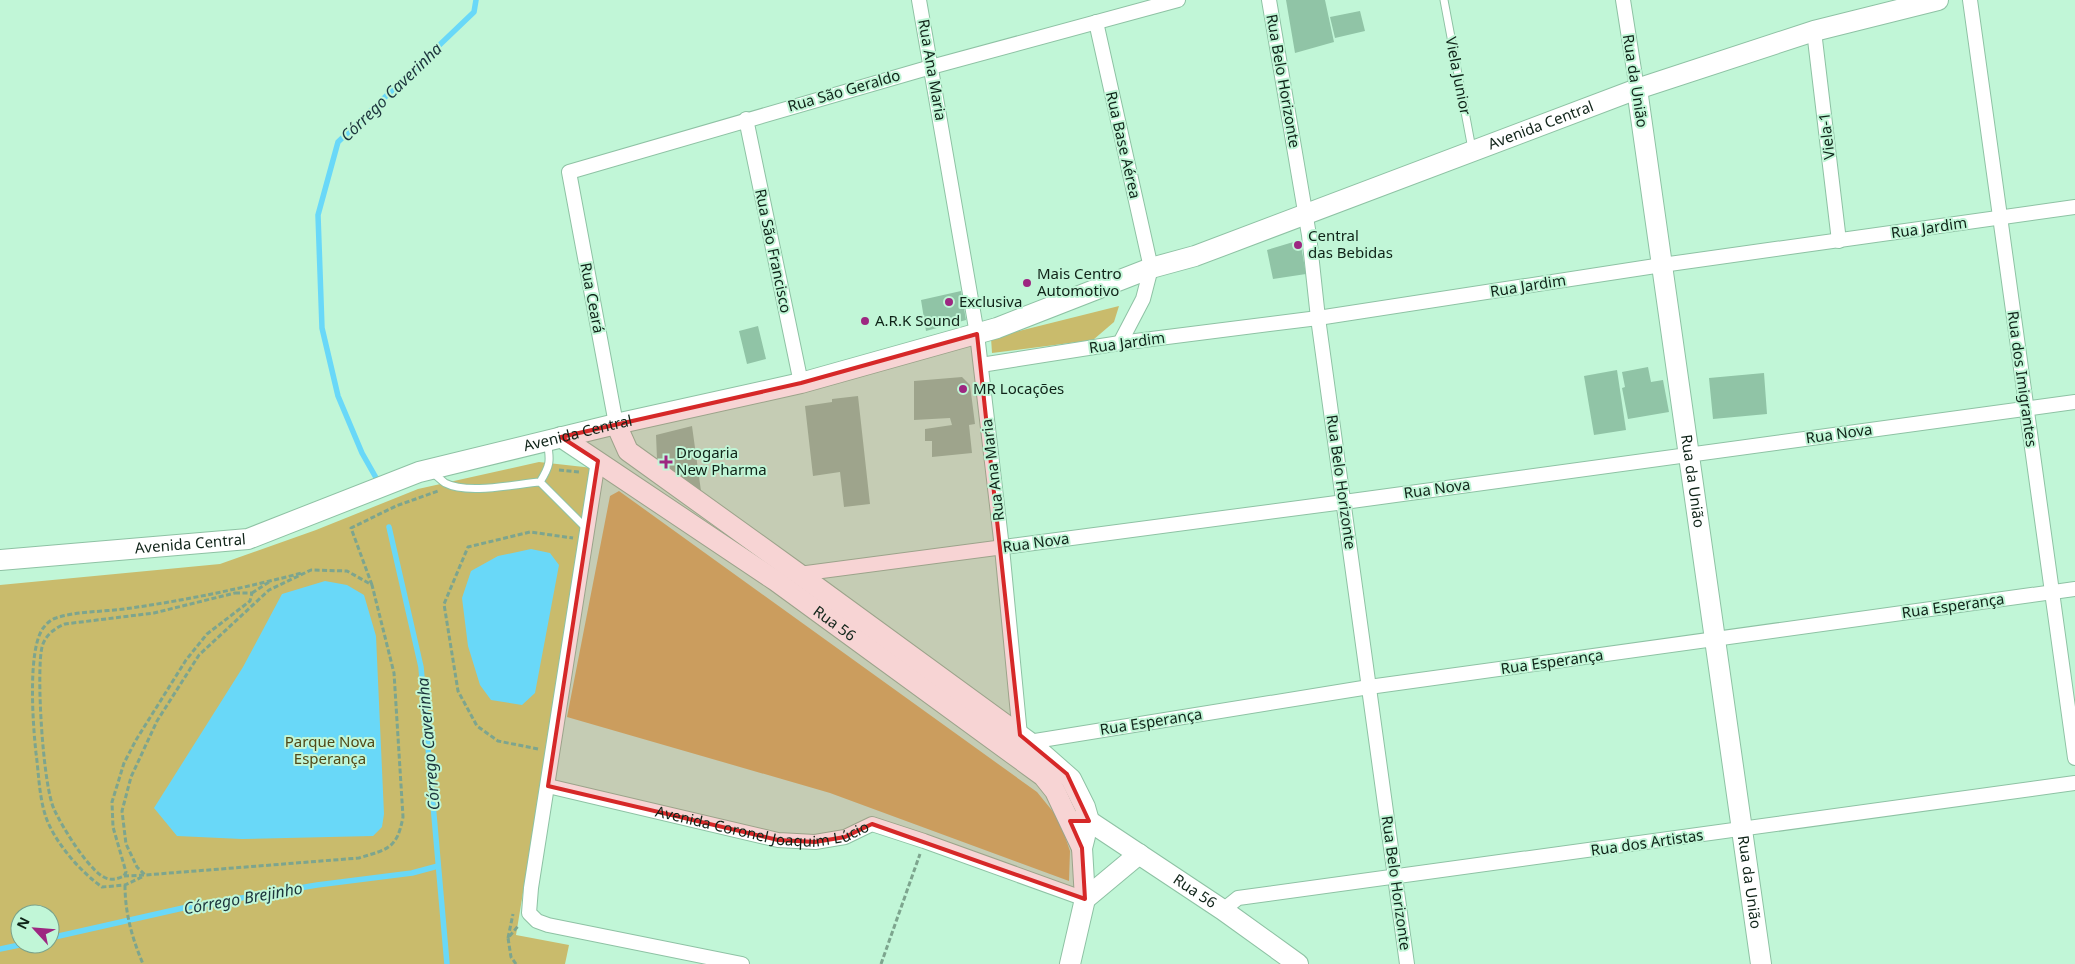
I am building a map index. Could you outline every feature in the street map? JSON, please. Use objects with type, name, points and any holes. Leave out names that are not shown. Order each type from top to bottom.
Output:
[{"type":"street","name":"Rua Ana Maria","points":[[920,0],[981,365],[1025,738]]},
{"type":"street","name":"Rua São Geraldo","points":[[569,172],[746,119],[1178,0]]},
{"type":"street","name":"Rua Belo Horizonte","points":[[1269,0],[1306,213],[1318,318],[1407,964]]},
{"type":"street","name":"Rua da União","points":[[1623,0],[1761,964]]},
{"type":"street","name":"Avenida Central","points":[[0,560],[248,539],[352,497],[424,471],[616,424],[801,383],[997,328],[1151,268],[1195,256],[1637,90],[1814,30],[1938,0]]},
{"type":"street","name":"Rua dos Imigrantes","points":[[1970,0],[2075,758]]},
{"type":"street","name":"Rua Base Aérea","points":[[1096,22],[1151,268]]},
{"type":"street","name":"Viela-1","points":[[1814,30],[1839,241]]},
{"type":"street","name":"Rua São Francisco","points":[[746,119],[801,383]]},
{"type":"street","name":"Rua Ceará","points":[[569,172],[616,424]]},
{"type":"street","name":"Rua Jardim","points":[[981,365],[1120,343],[1318,318],[1662,265],[2075,207]]},
{"type":"street","points":[[1120,343],[1143,300],[1151,268]]},
{"type":"street","name":"Rua Nova","points":[[800,574],[2075,402]]},
{"type":"street","name":"Rua 56","points":[[616,424],[628,452],[800,574],[1025,738],[1067,774],[1085,807],[1079,821]]},
{"type":"street","name":"Rua 56","points":[[554,439],[598,461],[776,581],[1043,776],[1079,821],[1139,854],[1223,910],[1298,964]]},
{"type":"street","points":[[598,461],[531,888],[529,913],[537,921],[548,925],[742,964]]},
{"type":"street","name":"Rua Esperança","points":[[1025,738],[1369,687],[2075,588]]},
{"type":"street","name":"Rua dos Artistas","points":[[1223,910],[1238,898],[2075,783]]},
{"type":"street","name":"Avenida Coronel Joaquim Lúcio","points":[[548,786],[778,840],[814,842],[845,837],[872,824],[1085,899]]},
{"type":"street","points":[[1070,964],[1085,899],[1079,821]]},
{"type":"street","points":[[1085,899],[1139,854]]},
{"type":"lane","name":"Viela Junior","points":[[1444,0],[1473,152]]},
{"type":"lane","points":[[540,482],[548,470],[554,439]]},
{"type":"lane","points":[[424,471],[445,483],[458,487],[478,488],[540,482]]},
{"type":"lane","points":[[540,482],[586,534]]},
{"type":"path","points":[[270,581],[252,593],[235,593],[154,613],[65,624],[53,629],[42,646],[40,675],[45,767],[53,808],[79,851],[95,871],[108,880],[124,876],[359,858],[387,850],[400,835],[403,817],[394,673],[372,585],[351,528],[396,506]]},
{"type":"path","points":[[540,750],[498,741],[477,726],[458,691],[444,604],[468,547],[530,532],[586,534]]},
{"type":"path","points":[[145,875],[125,885],[102,887],[85,874],[56,837],[48,821],[41,798],[34,736],[33,666],[35,645],[43,628],[54,618],[71,614],[123,609],[270,581],[311,570],[347,571],[372,585]]},
{"type":"path","points":[[145,875],[138,867],[126,844],[122,811],[131,776],[157,721],[199,655],[269,590],[311,570]]},
{"type":"path","points":[[124,876],[126,872],[113,827],[112,802],[124,763],[136,740],[186,660],[207,634],[250,601],[252,593]]},
{"type":"path","points":[[881,964],[924,841]]},
{"type":"path","points":[[125,885],[125,907],[142,964]]},
{"type":"path","points":[[516,964],[511,957],[508,938],[529,913]]},
{"type":"highlighted area","points":[[977,334],[1020,735],[1067,774],[1089,821],[1070,821],[1082,848],[1085,899],[872,824],[845,837],[815,842],[778,840],[548,786],[598,461],[561,437],[801,383]]},
{"type":"green space","points":[[1119,306],[1114,322],[1093,340],[992,353],[991,338]]},
{"type":"green space","name":"Parque Nova Esperança","points":[[539,462],[593,468],[516,935],[569,945],[565,964],[0,964],[0,585],[220,564],[316,530],[418,489]]},
{"type":"green space","points":[[619,491],[1037,792],[1059,819],[1070,851],[1069,881],[830,793],[567,717],[610,496]]},
{"type":"water","points":[[531,549],[550,553],[559,565],[535,693],[522,705],[491,700],[480,685],[468,646],[462,598],[471,571],[498,556]]},
{"type":"water","points":[[325,581],[347,585],[364,595],[376,636],[384,814],[382,827],[373,836],[242,839],[177,836],[154,808],[243,667],[282,594]]},
{"type":"building","points":[[1286,0],[1325,0],[1334,42],[1295,53]]},
{"type":"building","points":[[1360,11],[1365,31],[1335,38],[1330,17]]},
{"type":"building","points":[[1300,240],[1306,274],[1273,279],[1267,250]]},
{"type":"building","points":[[961,291],[966,320],[926,331],[921,300]]},
{"type":"building","points":[[758,326],[766,359],[747,364],[739,331]]},
{"type":"building","points":[[1648,367],[1651,382],[1663,380],[1669,412],[1628,419],[1622,388],[1625,387],[1622,372]]},
{"type":"building","points":[[1617,370],[1626,430],[1594,435],[1584,376]]},
{"type":"building","points":[[1764,373],[1767,414],[1713,419],[1709,378]]},
{"type":"building","points":[[962,377],[970,385],[975,424],[969,425],[972,453],[932,457],[932,441],[925,441],[925,429],[952,425],[950,418],[914,420],[914,381]]},
{"type":"building","points":[[858,396],[870,504],[844,507],[840,472],[813,476],[805,406],[832,402],[832,399]]},
{"type":"building","points":[[692,426],[701,491],[657,459],[656,435]]},
{"type":"waterway","name":"Córrego Caverinha","points":[[379,483],[362,453],[338,396],[322,328],[318,215],[338,142],[474,12],[476,0]]},
{"type":"waterway","name":"Córrego Caverinha","points":[[389,527],[421,667],[447,964]]},
{"type":"waterway","name":"Córrego Brejinho","points":[[60,936],[183,908],[317,885],[412,873],[438,866]]},
{"type":"waterway","name":"Córrego Brejinho","points":[[0,949],[10,947]]},
{"type":"place","name":"Central das Bebidas","points":[[1298,245]]},
{"type":"place","name":"Mais Centro Automotivo","points":[[1027,283]]},
{"type":"place","name":"Exclusiva","points":[[949,302]]},
{"type":"place","name":"A.R.K Sound","points":[[865,321]]},
{"type":"place","name":"MR Locações","points":[[963,389]]},
{"type":"place","name":"Drogaria New Pharma","points":[[666,462]]}]
